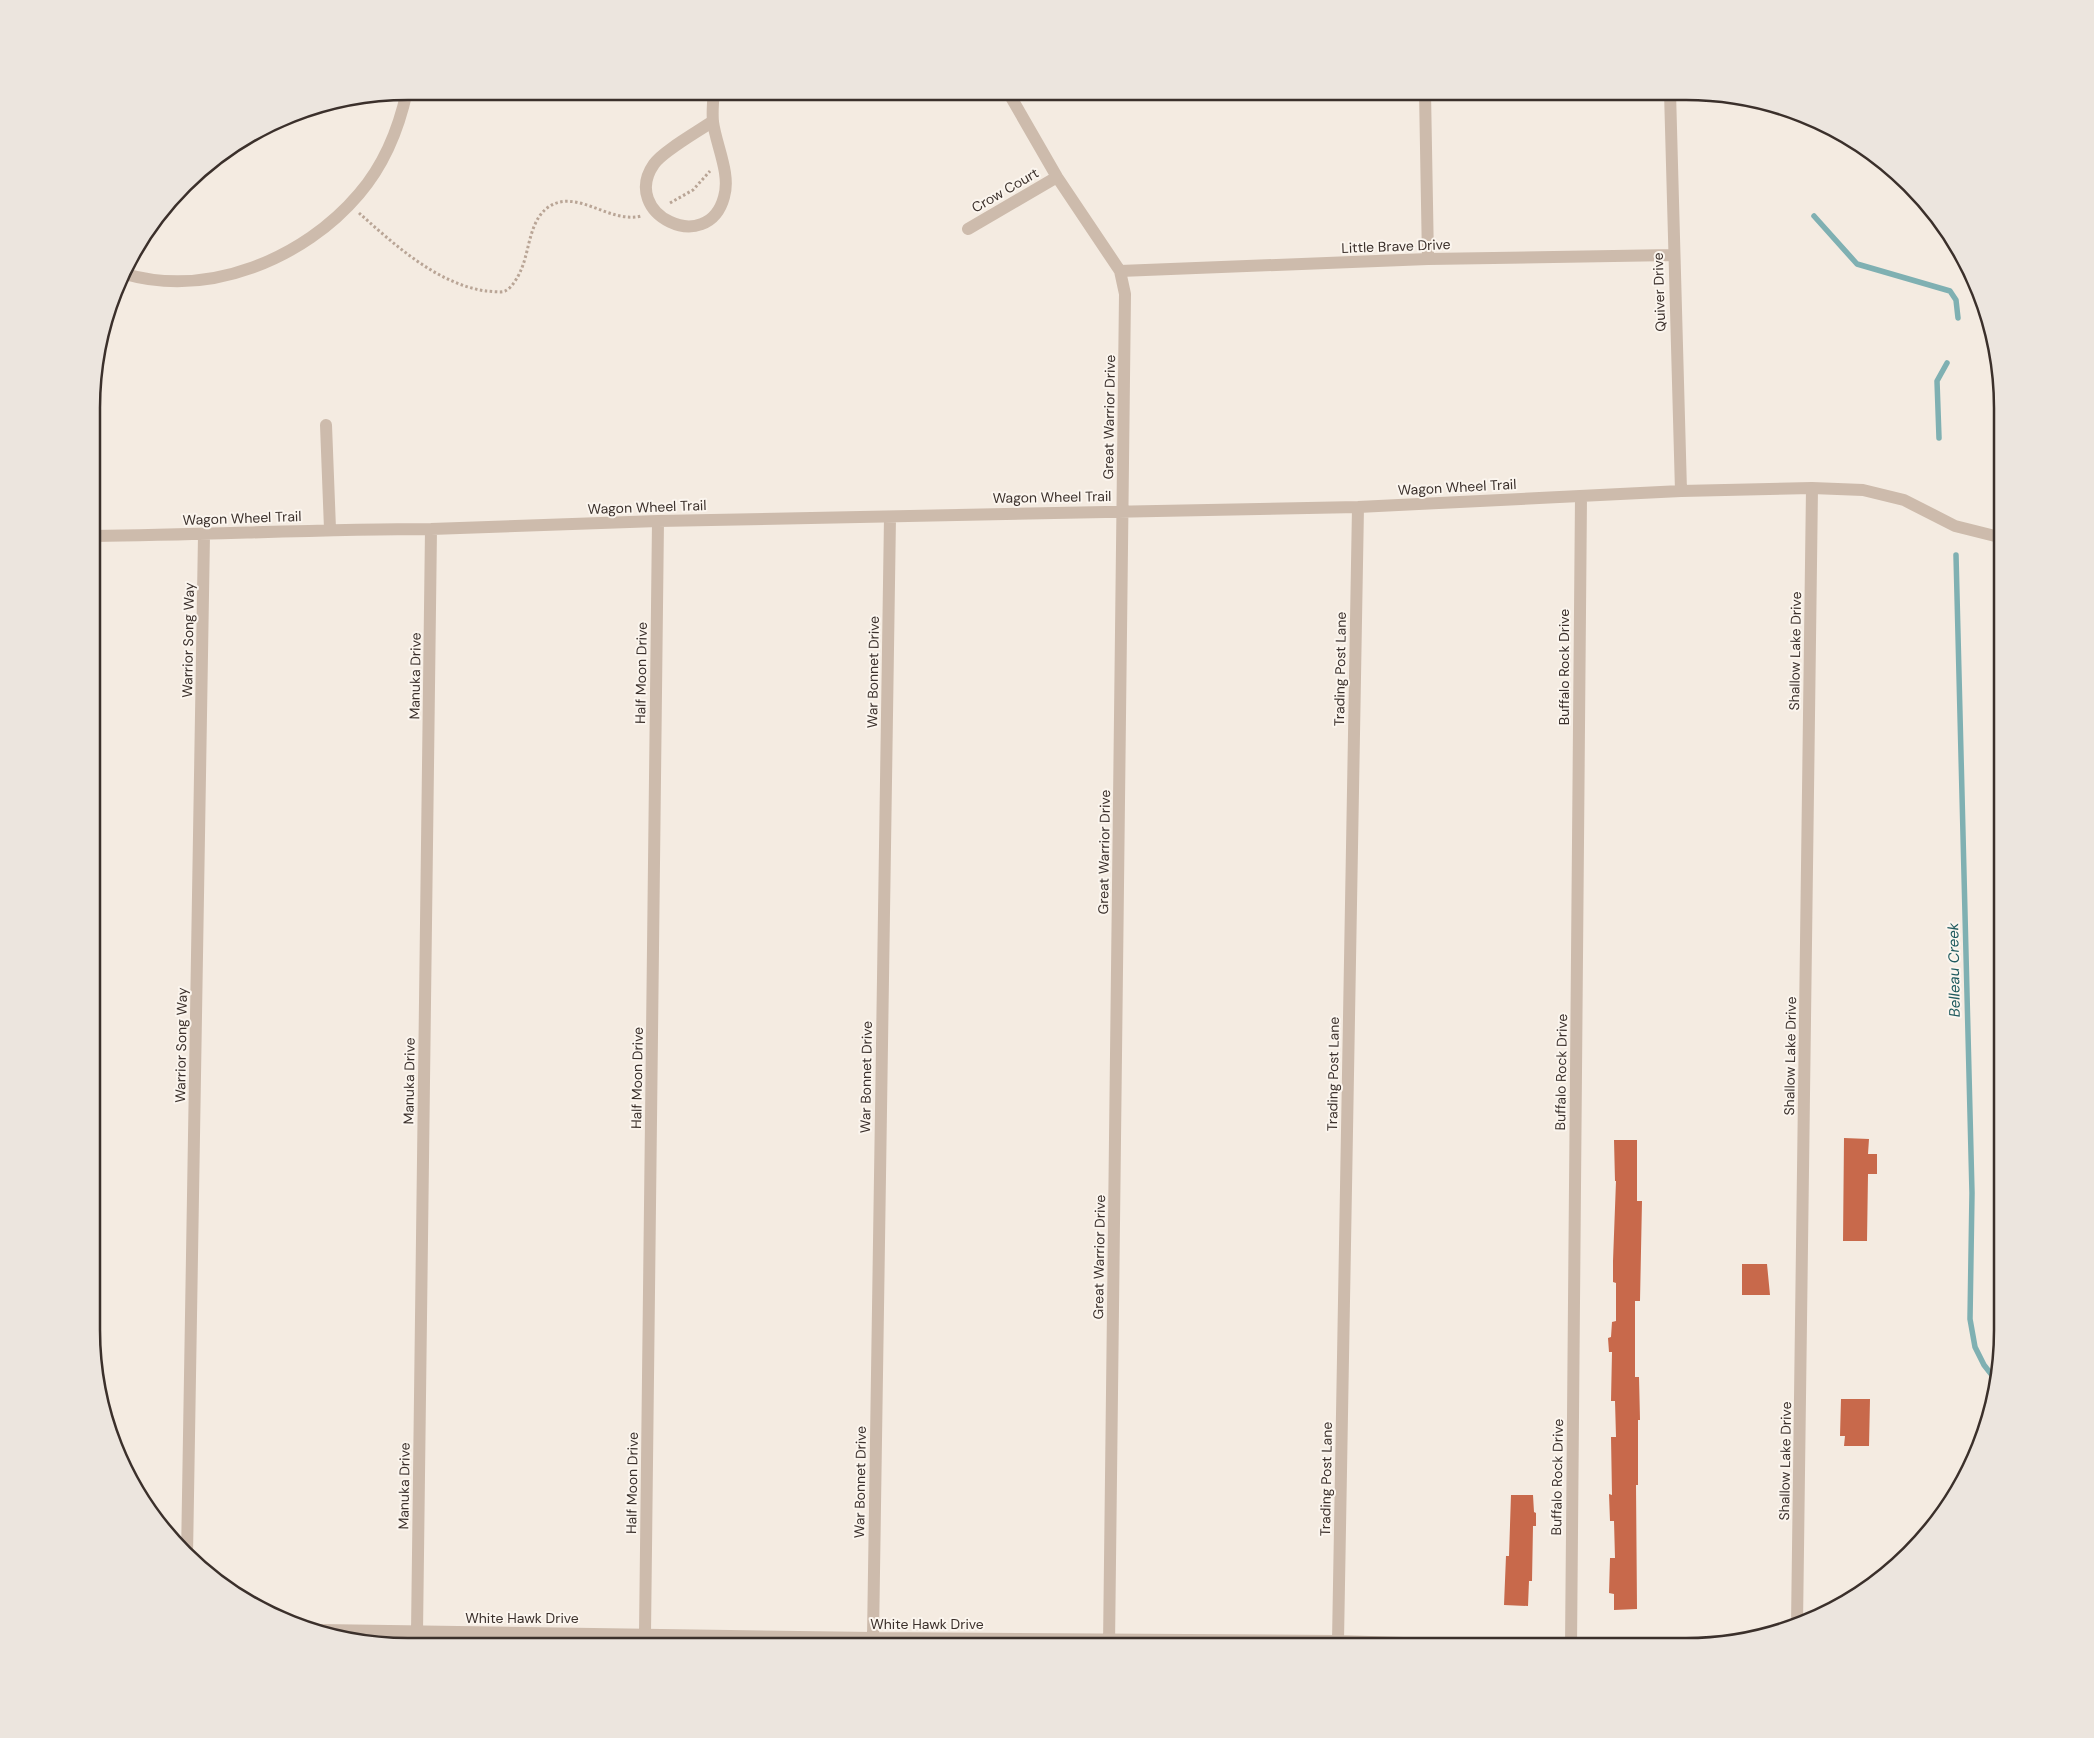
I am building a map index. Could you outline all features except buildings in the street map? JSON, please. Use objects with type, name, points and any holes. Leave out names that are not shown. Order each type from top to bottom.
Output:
[{"type":"street","points":[[131,275],[158,279],[208,279],[235,273],[272,260],[305,242],[344,211],[360,194],[377,170],[391,144],[404,100]]},
{"type":"street","points":[[713,121],[658,159],[650,171],[647,183],[650,202],[661,217],[672,224],[691,226],[706,221],[718,211],[725,197],[725,180],[713,121],[714,100]]},
{"type":"street","name":"Great Warrior Drive","points":[[1013,100],[1057,177],[1120,271],[1125,294],[1109,1638]]},
{"type":"street","points":[[1425,100],[1428,260]]},
{"type":"street","name":"Quiver Drive","points":[[1670,100],[1681,491]]},
{"type":"street","name":"Crow Court","points":[[968,229],[1057,177]]},
{"type":"street","name":"Little Brave Drive","points":[[1120,271],[1428,260],[1673,254]]},
{"type":"street","points":[[326,425],[330,529]]},
{"type":"street","name":"Wagon Wheel Trail","points":[[100,536],[204,535],[330,529],[432,529],[1123,510],[1358,507],[1681,491],[1812,488],[1863,490],[1904,500],[1955,526],[1994,536]]},
{"type":"street","name":"Shallow Lake Drive","points":[[1798,1617],[1812,488]]},
{"type":"street","name":"Buffalo Rock Drive","points":[[1571,1638],[1581,497]]},
{"type":"street","name":"Trading Post Lane","points":[[1338,1638],[1358,507]]},
{"type":"street","name":"War Bonnet Drive","points":[[873,1638],[890,516]]},
{"type":"street","name":"Half Moon Drive","points":[[645,1634],[658,522]]},
{"type":"street","name":"Manuka Drive","points":[[417,1633],[432,529]]},
{"type":"street","name":"Warrior Song Way","points":[[187,1545],[204,535]]},
{"type":"street","name":"White Hawk Drive","points":[[341,1631],[873,1638]]},
{"type":"path","points":[[665,206],[693,190],[712,169]]},
{"type":"path","points":[[359,213],[388,239],[444,277],[470,288],[496,292],[505,291],[512,285],[521,271],[536,223],[550,206],[570,201],[617,216],[628,218],[644,216]]},
{"type":"waterway","name":"Belleau Creek","points":[[1814,216],[1857,264],[1950,291],[1956,300],[1958,318]]},
{"type":"waterway","name":"Belleau Creek","points":[[1939,438],[1937,381],[1947,363]]},
{"type":"waterway","name":"Belleau Creek","points":[[1956,555],[1972,1193],[1970,1319],[1975,1347],[1991,1373]]}]
